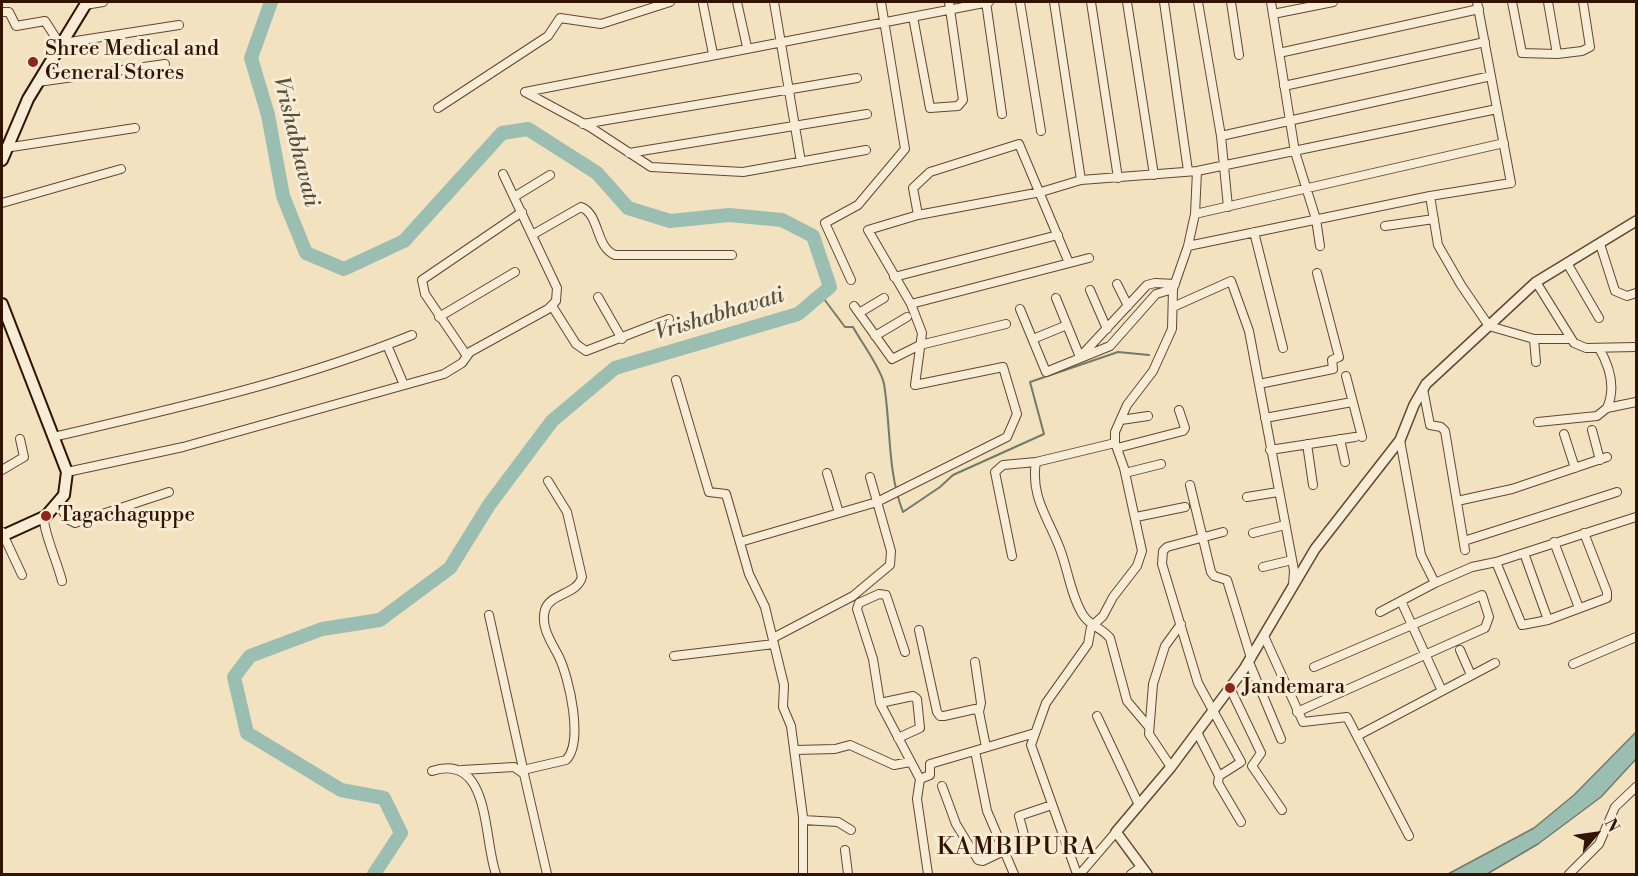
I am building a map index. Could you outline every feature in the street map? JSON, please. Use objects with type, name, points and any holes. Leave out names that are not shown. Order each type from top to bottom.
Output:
[{"type":"main road","points":[[2,160],[5,148],[38,82],[86,3]]},
{"type":"main road","points":[[2,308],[67,472],[64,495],[44,516],[2,534]]},
{"type":"street","points":[[86,3],[103,2]]},
{"type":"street","points":[[438,108],[548,36],[560,18],[601,24],[670,2]]},
{"type":"street","points":[[737,2],[747,47]]},
{"type":"street","points":[[774,2],[801,162]]},
{"type":"street","points":[[851,280],[825,223],[858,205],[905,149],[880,2]]},
{"type":"street","points":[[866,150],[743,172],[651,167],[583,124],[525,92],[747,47],[884,24],[950,5],[987,2],[1002,114]]},
{"type":"street","points":[[1020,2],[1041,131]]},
{"type":"street","points":[[1054,2],[1081,180]]},
{"type":"street","points":[[1091,2],[1118,178]]},
{"type":"street","points":[[1127,2],[1154,175]]},
{"type":"street","points":[[1164,2],[1193,171],[1195,214],[1188,246],[1174,286],[1172,328],[1153,371],[1127,405],[1116,432],[1116,446],[1136,517],[1142,551],[1137,566],[1113,597],[1104,616],[1091,627],[1088,644],[1046,703],[1031,745],[1078,874],[1170,767],[1250,660],[1315,549],[1400,440],[1423,389],[1536,282],[1636,221]]},
{"type":"street","points":[[1198,2],[1221,136],[1228,207]]},
{"type":"street","points":[[1231,2],[1239,55]]},
{"type":"street","points":[[1271,2],[1295,152],[1316,219],[1320,246]]},
{"type":"street","points":[[1273,14],[1333,2]]},
{"type":"street","points":[[1512,2],[1522,53],[1557,54],[1582,51],[1590,47],[1583,2]]},
{"type":"street","points":[[1548,2],[1557,54]]},
{"type":"street","points":[[703,4],[712,54]]},
{"type":"street","points":[[913,17],[930,108],[958,106],[963,100],[950,5]]},
{"type":"street","points":[[1188,246],[1430,196],[1511,183],[1478,5],[1279,53]]},
{"type":"street","points":[[2,12],[9,12],[16,26],[45,21],[62,44],[179,25]]},
{"type":"street","points":[[1284,86],[1485,42]]},
{"type":"street","points":[[38,82],[165,64]]},
{"type":"street","points":[[1221,136],[1491,76]]},
{"type":"street","points":[[583,124],[857,78]]},
{"type":"street","points":[[740,542],[878,502],[1007,436],[1014,427],[1017,414],[1003,367],[915,386],[922,333],[911,304],[868,230],[918,215],[1041,192],[1081,180],[1193,171],[1497,109]]},
{"type":"street","points":[[629,153],[867,114]]},
{"type":"street","points":[[5,148],[135,128]]},
{"type":"street","points":[[1195,214],[1504,143]]},
{"type":"street","points":[[918,215],[913,188],[930,172],[1018,144],[1041,192],[1069,263]]},
{"type":"street","points":[[2,203],[121,169]]},
{"type":"street","points":[[67,472],[183,447],[444,374],[462,363],[467,356],[552,306],[558,295],[557,288],[503,174]]},
{"type":"street","points":[[514,197],[550,175]]},
{"type":"street","points":[[1430,196],[1438,245],[1461,285],[1489,326],[1534,339],[1570,339]]},
{"type":"street","points":[[532,235],[581,207],[589,212],[606,250],[615,255],[732,255]]},
{"type":"street","points":[[467,356],[425,294],[422,280],[522,212]]},
{"type":"street","points":[[1384,226],[1434,219]]},
{"type":"street","points":[[1254,232],[1283,348]]},
{"type":"street","points":[[894,277],[1058,236]]},
{"type":"street","points":[[1600,243],[1613,290],[1627,296],[1636,293]]},
{"type":"street","points":[[911,304],[1089,258]]},
{"type":"street","points":[[1567,263],[1599,318]]},
{"type":"street","points":[[439,317],[515,272]]},
{"type":"street","points":[[1259,384],[1334,369],[1332,360],[1339,357],[1317,273]]},
{"type":"street","points":[[1173,307],[1231,281],[1249,331],[1292,561],[1293,586]]},
{"type":"street","points":[[1536,282],[1570,339],[1584,348],[1636,347]]},
{"type":"street","points":[[1080,357],[1147,285],[1155,283],[1174,286]]},
{"type":"street","points":[[1117,285],[1128,306]]},
{"type":"street","points":[[1020,309],[1046,372],[1110,346],[1156,294],[1174,286]]},
{"type":"street","points":[[1090,290],[1107,329]]},
{"type":"street","points":[[598,297],[622,339]]},
{"type":"street","points":[[884,298],[856,310],[892,359],[920,345],[1006,324]]},
{"type":"street","points":[[1056,298],[1080,357]]},
{"type":"street","points":[[552,306],[576,344],[586,351],[669,319]]},
{"type":"street","points":[[875,336],[907,317]]},
{"type":"street","points":[[1032,339],[1067,325]]},
{"type":"street","points":[[54,437],[251,390],[412,335]]},
{"type":"street","points":[[1534,339],[1536,362]]},
{"type":"street","points":[[387,345],[404,385]]},
{"type":"street","points":[[1599,348],[1608,363],[1612,395],[1607,408]]},
{"type":"street","points":[[1270,450],[1359,437],[1346,376]]},
{"type":"street","points":[[676,380],[709,492],[725,493],[750,577],[765,605],[784,686],[783,707],[791,724],[795,750],[803,820],[803,874]]},
{"type":"street","points":[[1423,389],[1430,425],[1442,427],[1445,431],[1465,546],[1617,492]]},
{"type":"street","points":[[1265,418],[1352,402]]},
{"type":"street","points":[[1538,422],[1597,416],[1607,408],[1636,402]]},
{"type":"street","points":[[1012,556],[995,472],[1003,465],[1036,462],[1183,431],[1185,428],[1179,410]]},
{"type":"street","points":[[1121,420],[1148,416]]},
{"type":"street","points":[[1457,501],[1512,489],[1604,458],[1592,430]]},
{"type":"street","points":[[1564,434],[1575,468]]},
{"type":"street","points":[[2,470],[23,460],[24,453],[20,439]]},
{"type":"street","points":[[1341,439],[1345,462]]},
{"type":"street","points":[[1400,440],[1421,555],[1435,583]]},
{"type":"street","points":[[1307,444],[1313,485]]},
{"type":"street","points":[[1036,462],[1037,495],[1045,520],[1060,548],[1080,609],[1091,627],[1110,638],[1127,701],[1149,727]]},
{"type":"street","points":[[1125,473],[1161,464]]},
{"type":"street","points":[[826,473],[839,513]]},
{"type":"street","points":[[674,656],[773,641],[853,596],[890,565],[891,551],[870,477]]},
{"type":"street","points":[[432,771],[448,766],[462,770],[514,767],[523,772],[566,760],[570,755],[574,713],[560,658],[548,637],[544,610],[554,599],[573,589],[582,577],[567,512],[548,481]]},
{"type":"street","points":[[1190,485],[1201,538],[1212,574],[1227,580],[1250,660],[1281,739]]},
{"type":"street","points":[[57,503],[69,520],[75,524],[169,492]]},
{"type":"street","points":[[1247,497],[1278,492]]},
{"type":"street","points":[[1136,517],[1185,507]]},
{"type":"street","points":[[44,516],[44,530],[55,552],[62,581]]},
{"type":"street","points":[[1380,612],[1435,583],[1472,567],[1496,562],[1636,516]]},
{"type":"street","points":[[1253,533],[1285,525]]},
{"type":"street","points":[[1219,776],[1242,761],[1198,683],[1162,564],[1163,552],[1167,547],[1223,532]]},
{"type":"street","points":[[1496,562],[1522,625],[1548,620],[1604,600],[1608,595],[1584,533]]},
{"type":"street","points":[[2,534],[21,574]]},
{"type":"street","points":[[1554,542],[1579,608]]},
{"type":"street","points":[[1524,553],[1548,620]]},
{"type":"street","points":[[1263,567],[1292,561]]},
{"type":"street","points":[[905,652],[886,595],[879,594],[859,603],[857,609],[873,659],[880,702],[920,778],[917,799],[928,874]]},
{"type":"street","points":[[1298,712],[1488,626],[1489,617],[1482,595],[1314,667]]},
{"type":"street","points":[[1401,601],[1442,691]]},
{"type":"street","points":[[489,615],[547,874]]},
{"type":"street","points":[[1170,767],[1150,739],[1149,727],[1153,687],[1162,657],[1167,643],[1182,624]]},
{"type":"street","points":[[919,630],[937,712],[940,716],[975,709],[979,712]]},
{"type":"street","points":[[1264,636],[1303,722],[1311,723],[1345,716],[1358,736],[1409,836]]},
{"type":"street","points":[[1573,663],[1636,637]]},
{"type":"street","points":[[1460,650],[1471,675]]},
{"type":"street","points":[[975,662],[981,703],[979,712],[986,747]]},
{"type":"street","points":[[1358,736],[1495,663]]},
{"type":"street","points":[[1230,688],[1261,753],[1252,766],[1282,810]]},
{"type":"street","points":[[880,702],[913,696],[917,699],[920,728],[898,738]]},
{"type":"street","points":[[1097,716],[1139,805]]},
{"type":"street","points":[[1197,732],[1219,776],[1218,783],[1241,822]]},
{"type":"street","points":[[920,778],[930,775],[930,764],[1035,733]]},
{"type":"street","points":[[795,750],[850,745],[894,765],[910,762]]},
{"type":"street","points":[[975,751],[987,811],[1014,874]]},
{"type":"street","points":[[462,770],[474,781],[496,874]]},
{"type":"street","points":[[942,786],[956,824],[978,860],[983,861],[1004,851]]},
{"type":"street","points":[[1569,874],[1599,844],[1615,807],[1636,787]]},
{"type":"street","points":[[1024,835],[1019,816],[1052,805]]},
{"type":"street","points":[[803,820],[838,822],[850,830]]},
{"type":"street","points":[[1116,831],[1144,871],[1131,874]]},
{"type":"street","points":[[845,850],[848,874]]},
{"type":"water","points":[[1636,732],[1636,759],[1601,797],[1538,844],[1487,874],[1448,874],[1534,828],[1574,795]]},
{"type":"waterway","name":"Vrishabhavati","points":[[271,2],[251,58],[268,115],[283,196],[306,253],[344,269],[404,241],[502,133],[528,129],[597,173],[628,208],[670,221],[729,215],[782,220],[813,236],[830,287],[798,314],[615,368],[552,421],[489,505],[450,568],[380,620],[322,629],[250,656],[234,677],[247,733],[341,790],[384,798],[401,833],[374,874]]},
{"type":"waterway","points":[[821,295],[845,327],[853,327],[882,378],[894,481],[903,512],[940,487],[953,475],[1044,434],[1030,382],[1118,352],[1149,355]]},
{"type":"place","name":"Shree Medical and General Stores","points":[[33,62]]},
{"type":"place","name":"Tagachaguppe","points":[[46,516]]},
{"type":"place","name":"Jandemara","points":[[1230,688]]},
{"type":"district","name":"KAMBIPURA","points":[[1017,848]]}]
